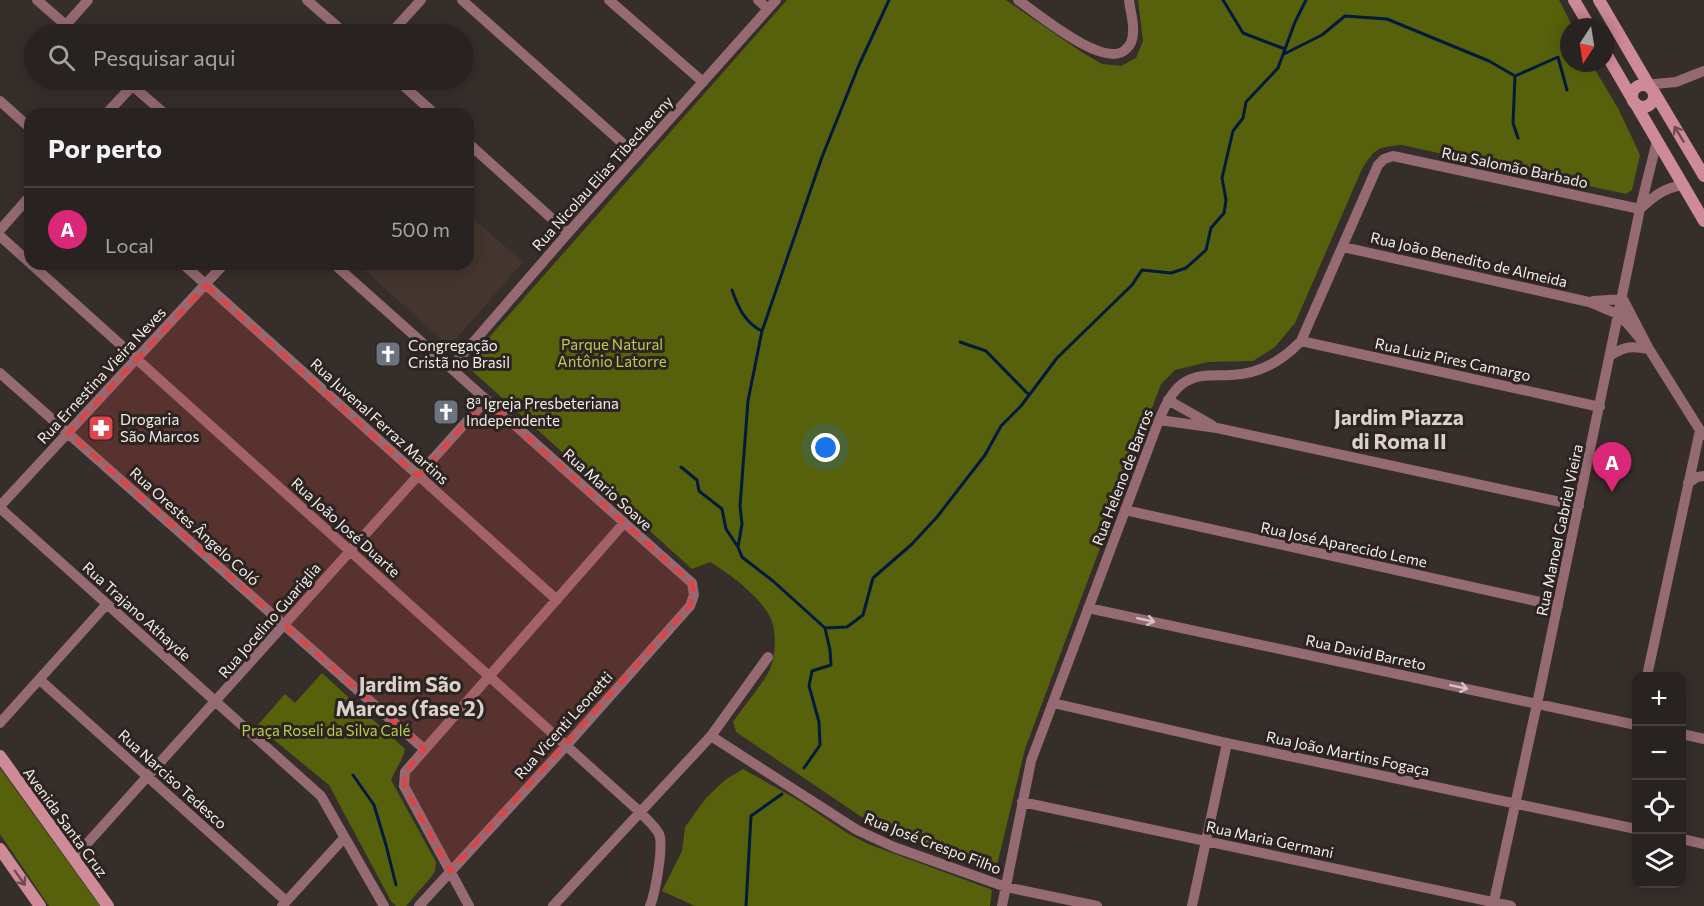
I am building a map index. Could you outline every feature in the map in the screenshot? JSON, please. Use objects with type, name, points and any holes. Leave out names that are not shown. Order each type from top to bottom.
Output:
[{"type":"street","points":[[37,0],[65,24]]},
{"type":"street","points":[[67,24],[88,0]]},
{"type":"street","points":[[308,0],[335,24]]},
{"type":"street","points":[[399,24],[421,0]]},
{"type":"street","points":[[462,0],[637,156]]},
{"type":"street","points":[[609,0],[703,82]]},
{"type":"street","points":[[758,0],[772,4]]},
{"type":"street","points":[[1018,0],[1090,49],[1111,56],[1124,52],[1132,40],[1129,0]]},
{"type":"street","points":[[1574,0],[1585,18]]},
{"type":"street","points":[[1599,0],[1651,91],[1704,176]]},
{"type":"street","name":"Rua Nicolau Elias Tibechereny","points":[[451,368],[772,4]]},
{"type":"street","points":[[1614,68],[1704,221]]},
{"type":"street","points":[[1634,102],[1633,91],[1638,86],[1651,91],[1704,71]]},
{"type":"street","points":[[110,108],[123,90]]},
{"type":"street","points":[[138,90],[158,108]]},
{"type":"street","points":[[408,90],[428,108]]},
{"type":"street","points":[[1634,102],[1645,107],[1651,91]]},
{"type":"street","points":[[0,101],[24,123]]},
{"type":"street","name":"Rua Manoel Gabriel Vieira","points":[[1493,904],[1620,315],[1640,209],[1657,141]]},
{"type":"street","points":[[474,148],[568,233]]},
{"type":"street","name":"Rua Salomão Barbado","points":[[1384,159],[1393,156],[1640,209]]},
{"type":"street","name":"Rua Heleno de Barros","points":[[1002,906],[1031,761],[1168,400],[1184,382],[1193,378],[1251,373],[1267,368],[1291,352],[1301,341],[1378,165],[1384,159]]},
{"type":"street","points":[[1640,209],[1656,194],[1668,188],[1689,183],[1695,177],[1697,164]]},
{"type":"street","points":[[0,230],[24,203]]},
{"type":"street","name":"Rua João José Duarte","points":[[0,236],[24,257]]},
{"type":"street","name":"Rua João Benedito de Almeida","points":[[1343,247],[1589,302],[1620,315],[1648,349]]},
{"type":"street","name":"Rua João José Duarte","points":[[39,270],[640,812],[660,836],[650,906]]},
{"type":"street","name":"Rua Juvenal Ferraz Martins","points":[[190,270],[557,600]]},
{"type":"street","name":"Rua Ernestina Vieira Neves","points":[[0,507],[219,270]]},
{"type":"street","name":"Rua Mario Soave","points":[[341,270],[692,583],[694,595]]},
{"type":"street","name":"Rua João Benedito de Almeida","points":[[1589,302],[1623,299],[1648,349],[1702,434]]},
{"type":"street","name":"Rua Luiz Pires Camargo","points":[[1301,341],[1600,407]]},
{"type":"street","points":[[1611,355],[1631,345],[1648,349]]},
{"type":"street","name":"Rua Orestes Ângelo Coló","points":[[0,373],[423,749]]},
{"type":"street","name":"Rua Jocelino Guariglia","points":[[74,858],[216,703],[283,625],[486,400]]},
{"type":"street","points":[[1168,400],[1217,428]]},
{"type":"street","points":[[1159,420],[1217,428],[1579,506]]},
{"type":"street","points":[[1648,672],[1688,483],[1702,434]]},
{"type":"street","points":[[1688,483],[1697,477],[1704,476]]},
{"type":"street","name":"Rua Trajano Athayde","points":[[0,507],[106,605],[321,796],[384,906]]},
{"type":"street","name":"Rua José Aparecido Leme","points":[[1125,510],[1558,606]]},
{"type":"street","points":[[469,906],[404,786],[405,772],[624,524]]},
{"type":"street","name":"Rua Vicenti Leonetti","points":[[419,906],[566,746],[690,606],[694,595]]},
{"type":"street","points":[[0,723],[106,605]]},
{"type":"street","name":"Rua David Barreto","points":[[1088,608],[1632,724]]},
{"type":"street","points":[[553,906],[711,736],[768,657]]},
{"type":"street","name":"Rua Narciso Tedesco","points":[[40,680],[149,777],[284,903]]},
{"type":"street","name":"Rua João Martins Fogaça","points":[[1053,703],[1227,743],[1632,828]]},
{"type":"street","points":[[1686,735],[1704,739]]},
{"type":"street","name":"Rua José Crespo Filho","points":[[711,736],[857,830],[894,847],[1006,887],[1097,906]]},
{"type":"street","points":[[1192,906],[1227,743]]},
{"type":"street","name":"Avenida Santa Cruz","points":[[0,756],[108,906]]},
{"type":"street","name":"Rua Maria Germani","points":[[1022,802],[1511,906]]},
{"type":"street","points":[[284,903],[344,838]]},
{"type":"street","points":[[1686,840],[1704,844]]},
{"type":"street","points":[[0,849],[40,906]]},
{"type":"highlighted area","points":[[206,285],[418,476],[486,400],[692,583],[694,595],[690,606],[450,872],[404,786],[405,772],[424,749],[68,433]]},
{"type":"shaded area","points":[[474,219],[523,262],[455,340],[443,341],[365,270],[474,270]]},
{"type":"green space","name":"Parque Natural Antônio Latorre","points":[[787,0],[1006,0],[1102,64],[1121,66],[1136,58],[1143,41],[1138,0],[1559,0],[1568,18],[1560,18],[1560,72],[1596,72],[1619,110],[1640,155],[1632,190],[1626,194],[1402,145],[1378,150],[1362,169],[1295,323],[1275,347],[1253,361],[1208,362],[1175,370],[1161,384],[1025,749],[996,869],[869,822],[736,732],[733,722],[764,679],[773,661],[774,631],[767,611],[744,587],[710,562],[692,569],[470,369],[470,359]]},
{"type":"green space","name":"Praça Roseli da Silva Calé","points":[[322,673],[405,749],[391,780],[436,862],[432,876],[406,906],[396,906],[391,901],[329,785],[257,726],[285,694],[295,703]]},
{"type":"green space","points":[[0,768],[100,906],[49,906],[0,834]]},
{"type":"green space","points":[[743,769],[868,844],[990,889],[992,891],[990,906],[695,906],[662,891],[682,851],[685,827],[706,798],[725,780]]},
{"type":"waterway","points":[[738,547],[742,524],[740,506],[748,401],[762,331],[822,157],[859,65],[889,0]]},
{"type":"waterway","points":[[1223,0],[1243,33],[1285,49]]},
{"type":"waterway","points":[[804,768],[820,745],[819,722],[809,686],[812,671],[831,665],[825,628],[847,627],[863,615],[873,578],[912,544],[937,517],[985,455],[1001,426],[1021,406],[1057,358],[1132,285],[1142,270],[1171,273],[1186,268],[1206,250],[1211,228],[1224,213],[1226,200],[1222,178],[1233,131],[1243,118],[1246,102],[1278,68],[1306,0]]},
{"type":"waterway","points":[[1284,54],[1322,35],[1345,16],[1387,19],[1489,61],[1515,76],[1513,123],[1518,138]]},
{"type":"waterway","points":[[1515,76],[1558,57],[1567,90]]},
{"type":"waterway","points":[[732,290],[747,319],[762,331]]},
{"type":"waterway","points":[[960,342],[986,351],[1028,394]]},
{"type":"waterway","points":[[681,467],[697,480],[699,491],[722,509],[726,529],[742,557],[773,581],[825,628]]},
{"type":"waterway","points":[[353,775],[374,805],[396,885]]},
{"type":"waterway","points":[[746,906],[751,816],[782,794]]},
{"type":"place","name":"Congregação Cristã no Brasil","points":[[388,354]]},
{"type":"place","name":"8ª Igreja Presbeteriana Independente","points":[[446,412]]},
{"type":"place","name":"Drogaria São Marcos","points":[[101,428]]},
{"type":"place","name":"ㅤ","points":[[1612,492]]},
{"type":"district","name":"Jardim Piazza di Roma II","points":[[1399,428]]},
{"type":"district","name":"Jardim São Marcos (fase 2)","points":[[410,695]]}]
